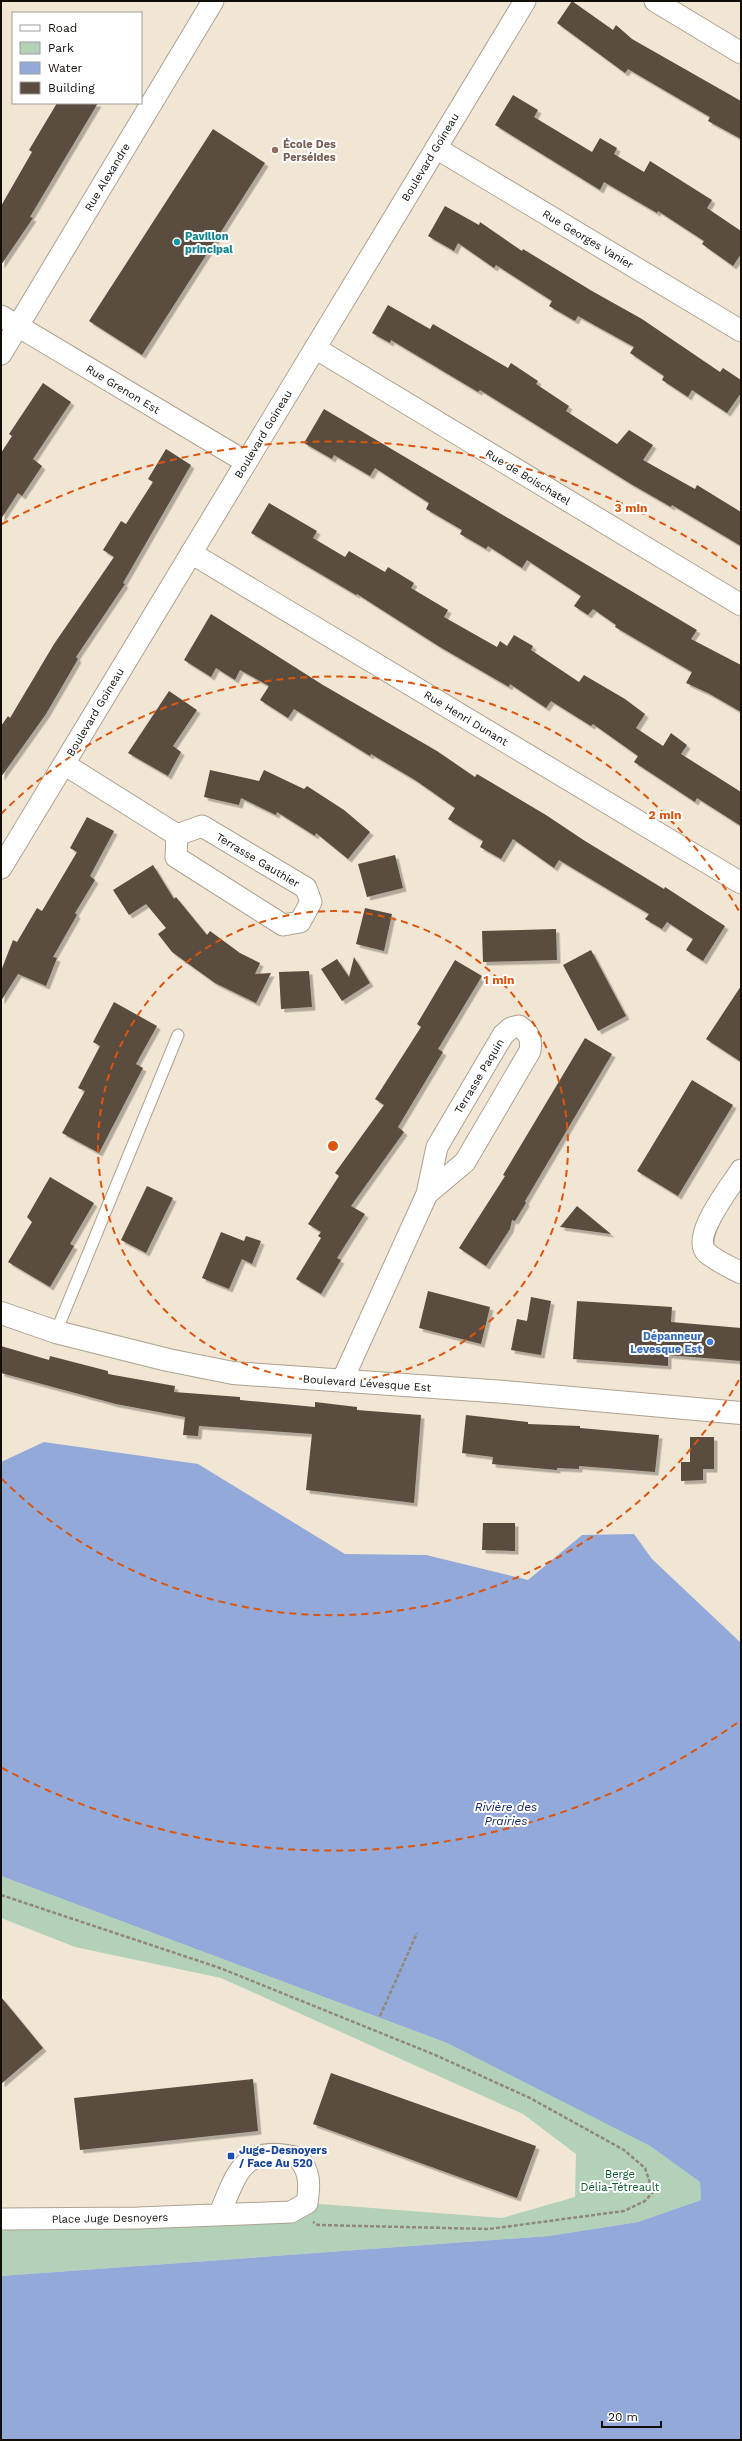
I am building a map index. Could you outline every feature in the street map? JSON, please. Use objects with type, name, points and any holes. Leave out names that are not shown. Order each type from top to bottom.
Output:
[{"type":"street","name":"Rue Alexandre","points":[[1,354],[9,321],[213,1]]},
{"type":"street","name":"Boulevard Goineau","points":[[1,868],[525,1]]},
{"type":"street","points":[[655,1],[741,53]]},
{"type":"street","name":"Rue Georges Vanier","points":[[436,148],[741,331]]},
{"type":"street","name":"Rue Grenon Est","points":[[9,321],[246,462]]},
{"type":"street","name":"Rue de Boischatel","points":[[315,348],[741,606]]},
{"type":"street","name":"Rue Henri Dunant","points":[[191,553],[741,883]]},
{"type":"street","points":[[64,764],[177,835]]},
{"type":"street","name":"Terrasse Gauthier","points":[[202,826],[306,888],[311,902],[300,922],[284,925],[176,857],[177,835],[202,826]]},
{"type":"street","name":"Terrasse Paquin","points":[[342,1381],[427,1194],[437,1147],[503,1035],[511,1028],[519,1026],[527,1031],[531,1041],[530,1051],[465,1162],[427,1194]]},
{"type":"street","points":[[741,1170],[704,1229],[701,1242],[706,1253],[741,1273]]},
{"type":"street","name":"Boulevard Lévesque Est","points":[[1,1312],[56,1332],[168,1360],[233,1373],[505,1392],[741,1413]]},
{"type":"street","points":[[218,2215],[239,2168],[259,2154],[282,2154],[299,2158],[307,2169],[310,2185],[307,2203],[291,2212]]},
{"type":"street","name":"Place Juge Desnoyers","points":[[1,2219],[218,2215],[291,2212]]},
{"type":"lane","points":[[56,1332],[178,1035]]},
{"type":"path","points":[[1,1895],[220,1968],[434,2054],[530,2098],[624,2150],[645,2168],[653,2192],[645,2201],[624,2211],[489,2229],[318,2225],[291,2212]]},
{"type":"path","points":[[380,2016],[417,1933]]},
{"type":"green space","name":"Berge Délia-Tétreault","points":[[1,1876],[447,2043],[650,2146],[700,2182],[701,2200],[638,2222],[549,2236],[1,2276],[1,2219],[307,2203],[502,2218],[575,2197],[576,2154],[523,2114],[221,1978],[75,1947],[1,1918]]},
{"type":"water","name":"Rivière des Prairies","points":[[44,1442],[198,1464],[345,1554],[426,1555],[528,1580],[582,1535],[634,1534],[652,1559],[741,1643],[741,2440],[1,2440],[1,2276],[549,2236],[638,2222],[701,2200],[700,2182],[650,2146],[447,2043],[1,1876],[1,1462]]},
{"type":"building","points":[[572,1],[613,30],[616,25],[632,39],[741,101],[741,139],[708,121],[710,117],[628,69],[625,73],[557,23]]},
{"type":"building","points":[[513,95],[538,110],[534,117],[592,152],[600,138],[617,148],[614,154],[644,172],[650,161],[712,200],[707,208],[741,231],[741,254],[733,266],[702,244],[704,241],[658,211],[657,213],[604,182],[600,190],[495,125]]},
{"type":"building","points":[[56,104],[97,104],[30,217],[33,218],[1,265],[1,206],[32,152],[29,150]]},
{"type":"building","name":"Pavillon principal","points":[[213,129],[265,163],[142,355],[89,321]]},
{"type":"building","points":[[445,206],[479,225],[480,222],[522,251],[523,249],[592,291],[642,319],[720,372],[723,368],[741,380],[741,393],[727,413],[692,390],[688,397],[662,380],[664,376],[630,353],[634,347],[578,316],[575,321],[549,306],[552,301],[496,265],[494,268],[458,243],[454,251],[428,236]]},
{"type":"building","points":[[388,305],[430,329],[433,324],[508,368],[511,363],[538,381],[536,384],[569,406],[566,411],[617,444],[629,430],[653,445],[643,460],[695,489],[697,485],[741,512],[741,546],[672,505],[671,507],[631,484],[480,390],[478,392],[391,340],[390,343],[372,333]]},
{"type":"building","points":[[43,383],[71,402],[33,459],[42,466],[22,496],[18,493],[1,519],[1,453],[12,436],[9,434]]},
{"type":"building","points":[[324,409],[697,630],[691,639],[741,665],[741,712],[708,693],[686,683],[692,672],[615,627],[616,625],[593,609],[588,615],[574,606],[581,596],[527,560],[522,568],[488,546],[486,549],[460,534],[462,530],[426,509],[429,503],[375,468],[370,476],[334,455],[332,459],[304,443]]},
{"type":"building","points":[[166,449],[191,465],[123,583],[125,584],[76,657],[78,659],[46,714],[1,777],[1,726],[8,716],[10,718],[54,644],[114,557],[103,550],[121,521],[126,524],[153,482],[148,479]]},
{"type":"building","points":[[269,503],[317,531],[313,538],[345,557],[349,551],[385,572],[388,567],[414,583],[411,588],[448,610],[444,617],[497,647],[500,641],[507,646],[514,635],[533,646],[531,650],[579,682],[584,675],[625,699],[645,714],[636,728],[663,746],[671,733],[687,745],[681,754],[741,792],[741,826],[697,798],[695,802],[634,762],[638,756],[593,724],[591,726],[551,701],[546,708],[510,684],[509,687],[440,647],[357,594],[356,595],[251,533]]},
{"type":"building","points":[[211,614],[323,685],[437,751],[475,777],[477,774],[546,815],[585,841],[664,889],[665,887],[725,926],[703,961],[686,950],[693,939],[667,922],[662,929],[645,919],[649,914],[559,860],[554,868],[513,839],[501,859],[480,847],[483,841],[448,819],[455,808],[415,780],[371,754],[370,756],[294,709],[288,718],[260,700],[269,686],[240,670],[235,680],[216,668],[211,677],[184,660]]},
{"type":"building","points":[[169,691],[197,710],[173,746],[181,752],[168,776],[128,753]]},
{"type":"building","points":[[210,770],[259,781],[264,770],[304,789],[307,786],[344,810],[370,832],[348,859],[316,833],[315,836],[277,812],[276,815],[241,798],[239,805],[204,797]]},
{"type":"building","points":[[87,817],[114,831],[90,876],[95,880],[75,913],[77,915],[53,957],[57,958],[46,986],[18,974],[1,1001],[1,971],[13,940],[17,942],[37,908],[42,911],[77,852],[70,848]]},
{"type":"building","points":[[395,855],[403,888],[367,897],[358,864]]},
{"type":"building","points":[[153,865],[174,899],[176,897],[207,935],[210,931],[240,953],[260,963],[255,974],[271,973],[256,1003],[215,983],[172,952],[158,934],[166,928],[146,904],[129,915],[113,890]]},
{"type":"building","points":[[365,908],[392,914],[384,951],[356,944]]},
{"type":"building","points":[[556,929],[557,960],[483,962],[482,931]]},
{"type":"building","points":[[591,950],[626,1016],[598,1031],[563,965]]},
{"type":"building","points":[[354,957],[370,983],[342,1001],[321,969],[337,959],[349,977]]},
{"type":"building","points":[[455,960],[482,976],[438,1049],[443,1052],[398,1127],[404,1132],[351,1206],[365,1214],[337,1258],[341,1260],[321,1294],[296,1279],[321,1238],[318,1236],[321,1232],[308,1224],[339,1176],[335,1173],[384,1105],[375,1099],[421,1027],[417,1024]]},
{"type":"building","points":[[309,971],[312,1007],[281,1009],[279,972]]},
{"type":"building","points":[[741,986],[741,1062],[706,1039]]},
{"type":"building","points":[[114,1002],[157,1026],[136,1064],[143,1068],[99,1153],[62,1133],[85,1091],[78,1088],[100,1046],[93,1042]]},
{"type":"building","points":[[585,1038],[612,1054],[525,1201],[526,1203],[515,1221],[512,1220],[510,1229],[486,1266],[459,1248],[505,1176],[503,1175]]},
{"type":"building","points":[[692,1080],[733,1105],[678,1196],[637,1171]]},
{"type":"building","points":[[50,1177],[94,1203],[70,1244],[74,1246],[50,1287],[8,1262],[32,1222],[27,1217]]},
{"type":"building","points":[[147,1186],[173,1198],[146,1253],[121,1240]]},
{"type":"building","points":[[577,1206],[611,1234],[560,1227]]},
{"type":"building","points":[[221,1232],[244,1241],[246,1236],[261,1241],[252,1264],[242,1259],[229,1289],[202,1278]]},
{"type":"building","points":[[428,1291],[490,1307],[481,1344],[419,1328]]},
{"type":"building","points":[[531,1297],[551,1301],[541,1355],[511,1350],[517,1319],[527,1321]]},
{"type":"building","points":[[577,1301],[672,1307],[671,1322],[741,1328],[741,1361],[668,1355],[668,1366],[573,1359]]},
{"type":"building","points":[[1,1346],[49,1360],[50,1356],[108,1371],[108,1374],[175,1386],[174,1392],[240,1397],[240,1400],[315,1407],[315,1402],[357,1407],[357,1410],[421,1415],[414,1503],[306,1490],[312,1434],[199,1426],[198,1436],[183,1435],[185,1417],[116,1404],[1,1373]]},
{"type":"building","points":[[466,1415],[528,1422],[528,1424],[580,1426],[580,1428],[659,1435],[655,1472],[579,1466],[579,1469],[557,1468],[557,1470],[492,1464],[493,1457],[462,1453]]},
{"type":"building","points":[[690,1437],[714,1437],[714,1469],[703,1469],[703,1480],[681,1481],[681,1462],[690,1462]]},
{"type":"building","points":[[483,1523],[515,1523],[515,1551],[482,1550]]},
{"type":"building","points":[[1,1997],[43,2048],[1,2084]]},
{"type":"building","points":[[331,2073],[536,2146],[517,2198],[313,2124]]},
{"type":"building","points":[[253,2079],[258,2131],[80,2150],[74,2098]]},
{"type":"place","name":"École Des Perséides","points":[[275,150]]},
{"type":"place","name":"Pavillon principal","points":[[177,242]]},
{"type":"place","name":"Dépanneur Levesque Est","points":[[710,1342]]},
{"type":"place","name":"Juge-Desnoyers / Face Au 520","points":[[231,2156]]}]
